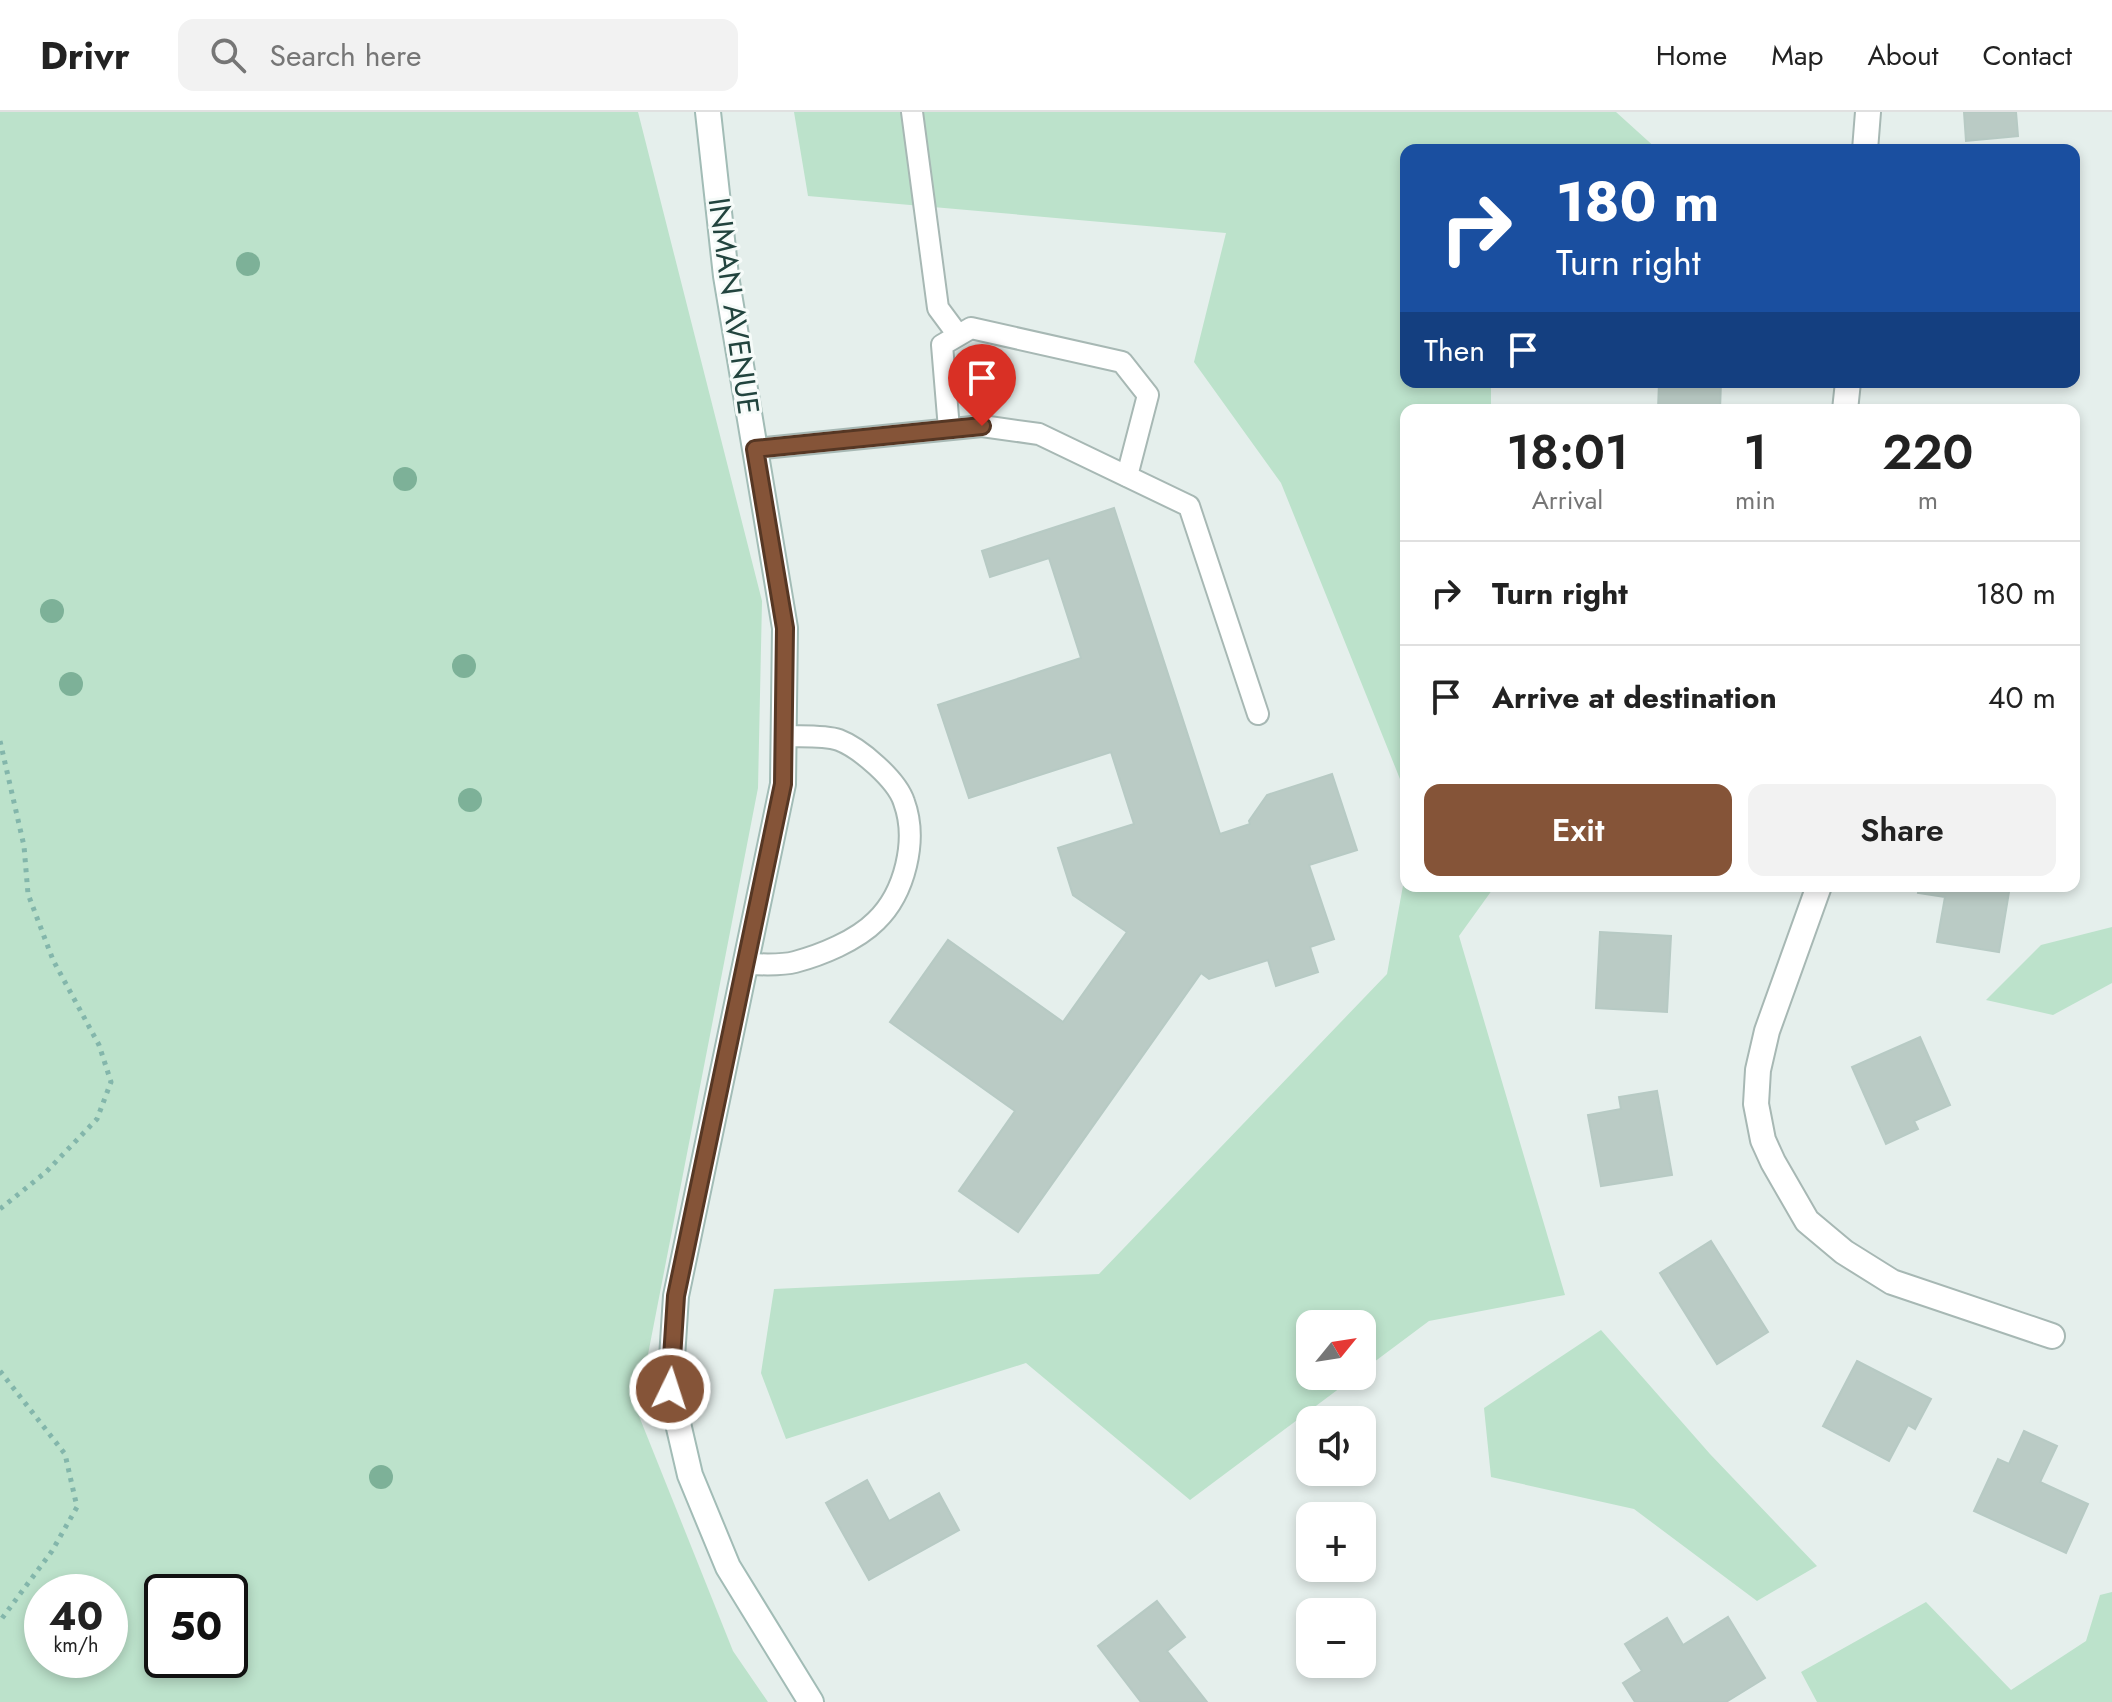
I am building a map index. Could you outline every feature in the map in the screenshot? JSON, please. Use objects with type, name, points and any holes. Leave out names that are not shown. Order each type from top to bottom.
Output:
[{"type":"main road","name":"INMAN AVENUE","points":[[708,112],[726,276],[785,628],[783,784],[676,1296],[670,1389],[690,1475],[728,1567],[811,1702]]},
{"type":"main road","points":[[1865,144],[1868,112]]},
{"type":"main road","points":[[1817,892],[1767,1031],[1758,1070],[1756,1104],[1763,1140],[1773,1162],[1807,1221],[1844,1252],[1892,1282],[2052,1336]]},
{"type":"lane","points":[[912,112],[938,308],[958,335]]},
{"type":"lane","points":[[949,429],[942,345],[971,328],[1122,362],[1148,395],[1127,476]]},
{"type":"lane","points":[[755,449],[982,426],[1039,434],[1189,506],[1258,714]]},
{"type":"lane","points":[[746,964],[792,963],[846,942],[876,922],[893,899],[905,870],[910,832],[904,799],[876,763],[838,740],[784,736]]},
{"type":"path","points":[[0,741],[24,846],[28,894],[53,960],[99,1045],[111,1082],[97,1119],[46,1172],[0,1209]]},
{"type":"path","points":[[0,1371],[65,1454],[77,1507],[52,1551],[0,1621]]},
{"type":"green space","points":[[0,112],[638,112],[762,601],[758,788],[637,1411],[733,1651],[768,1702],[0,1702]]},
{"type":"green space","points":[[794,112],[1616,112],[1651,144],[1400,144],[1400,388],[1491,388],[1491,404],[1400,404],[1400,779],[1281,483],[1194,362],[1226,233],[808,196]]},
{"type":"green space","points":[[1402,892],[1491,892],[1459,936],[1565,1295],[1429,1321],[1376,1361],[1376,1310],[1296,1310],[1296,1390],[1337,1390],[1316,1406],[1296,1406],[1296,1421],[1190,1500],[1026,1363],[786,1439],[761,1373],[774,1289],[1099,1274],[1387,974]]},
{"type":"green space","points":[[2112,927],[2112,983],[2053,1015],[1986,1000],[2041,945]]},
{"type":"green space","points":[[1601,1330],[1710,1454],[1817,1566],[1757,1601],[1634,1509],[1491,1477],[1484,1408]]},
{"type":"green space","points":[[2112,1592],[2112,1702],[1817,1702],[1801,1672],[1926,1602],[2011,1690],[2086,1641],[2100,1595]]},
{"type":"building","points":[[1964,112],[2016,112],[2018,136],[1966,141]]},
{"type":"building","points":[[1659,388],[1721,388],[1720,404],[1658,404]]},
{"type":"building","points":[[1114,508],[1220,834],[1250,824],[1267,795],[1332,774],[1357,850],[1309,865],[1334,939],[1310,947],[1318,972],[1276,986],[1268,960],[1209,979],[1201,973],[1018,1232],[959,1191],[1015,1111],[890,1022],[948,940],[1063,1022],[1127,932],[1073,895],[1058,848],[1134,824],[1111,752],[969,798],[938,705],[1081,658],[1049,558],[990,577],[982,551]]},
{"type":"building","points":[[2009,892],[1999,952],[1937,942],[1945,897],[1918,893]]},
{"type":"building","points":[[1600,932],[1671,936],[1667,1012],[1596,1008]]},
{"type":"building","points":[[1920,1037],[1950,1105],[1914,1121],[1918,1129],[1886,1144],[1852,1067]]},
{"type":"building","points":[[1657,1091],[1672,1175],[1601,1186],[1588,1115],[1621,1109],[1619,1097]]},
{"type":"building","points":[[1711,1241],[1768,1332],[1717,1364],[1660,1273]]},
{"type":"building","points":[[1857,1361],[1931,1399],[1915,1429],[1908,1425],[1889,1461],[1823,1426]]},
{"type":"building","points":[[2024,1431],[2057,1446],[2040,1482],[2088,1504],[2066,1553],[1974,1511],[1998,1459],[2009,1464]]},
{"type":"building","points":[[867,1480],[889,1521],[939,1493],[959,1530],[869,1580],[826,1503]]},
{"type":"building","points":[[1157,1601],[1185,1637],[1167,1651],[1207,1702],[1141,1702],[1098,1646]]},
{"type":"building","points":[[1728,1617],[1765,1678],[1726,1702],[1635,1702],[1623,1683],[1642,1671],[1625,1644],[1667,1618],[1683,1645]]},
{"type":"route","points":[[670,1389],[676,1296],[783,784],[785,628],[755,449],[982,426]]}]
